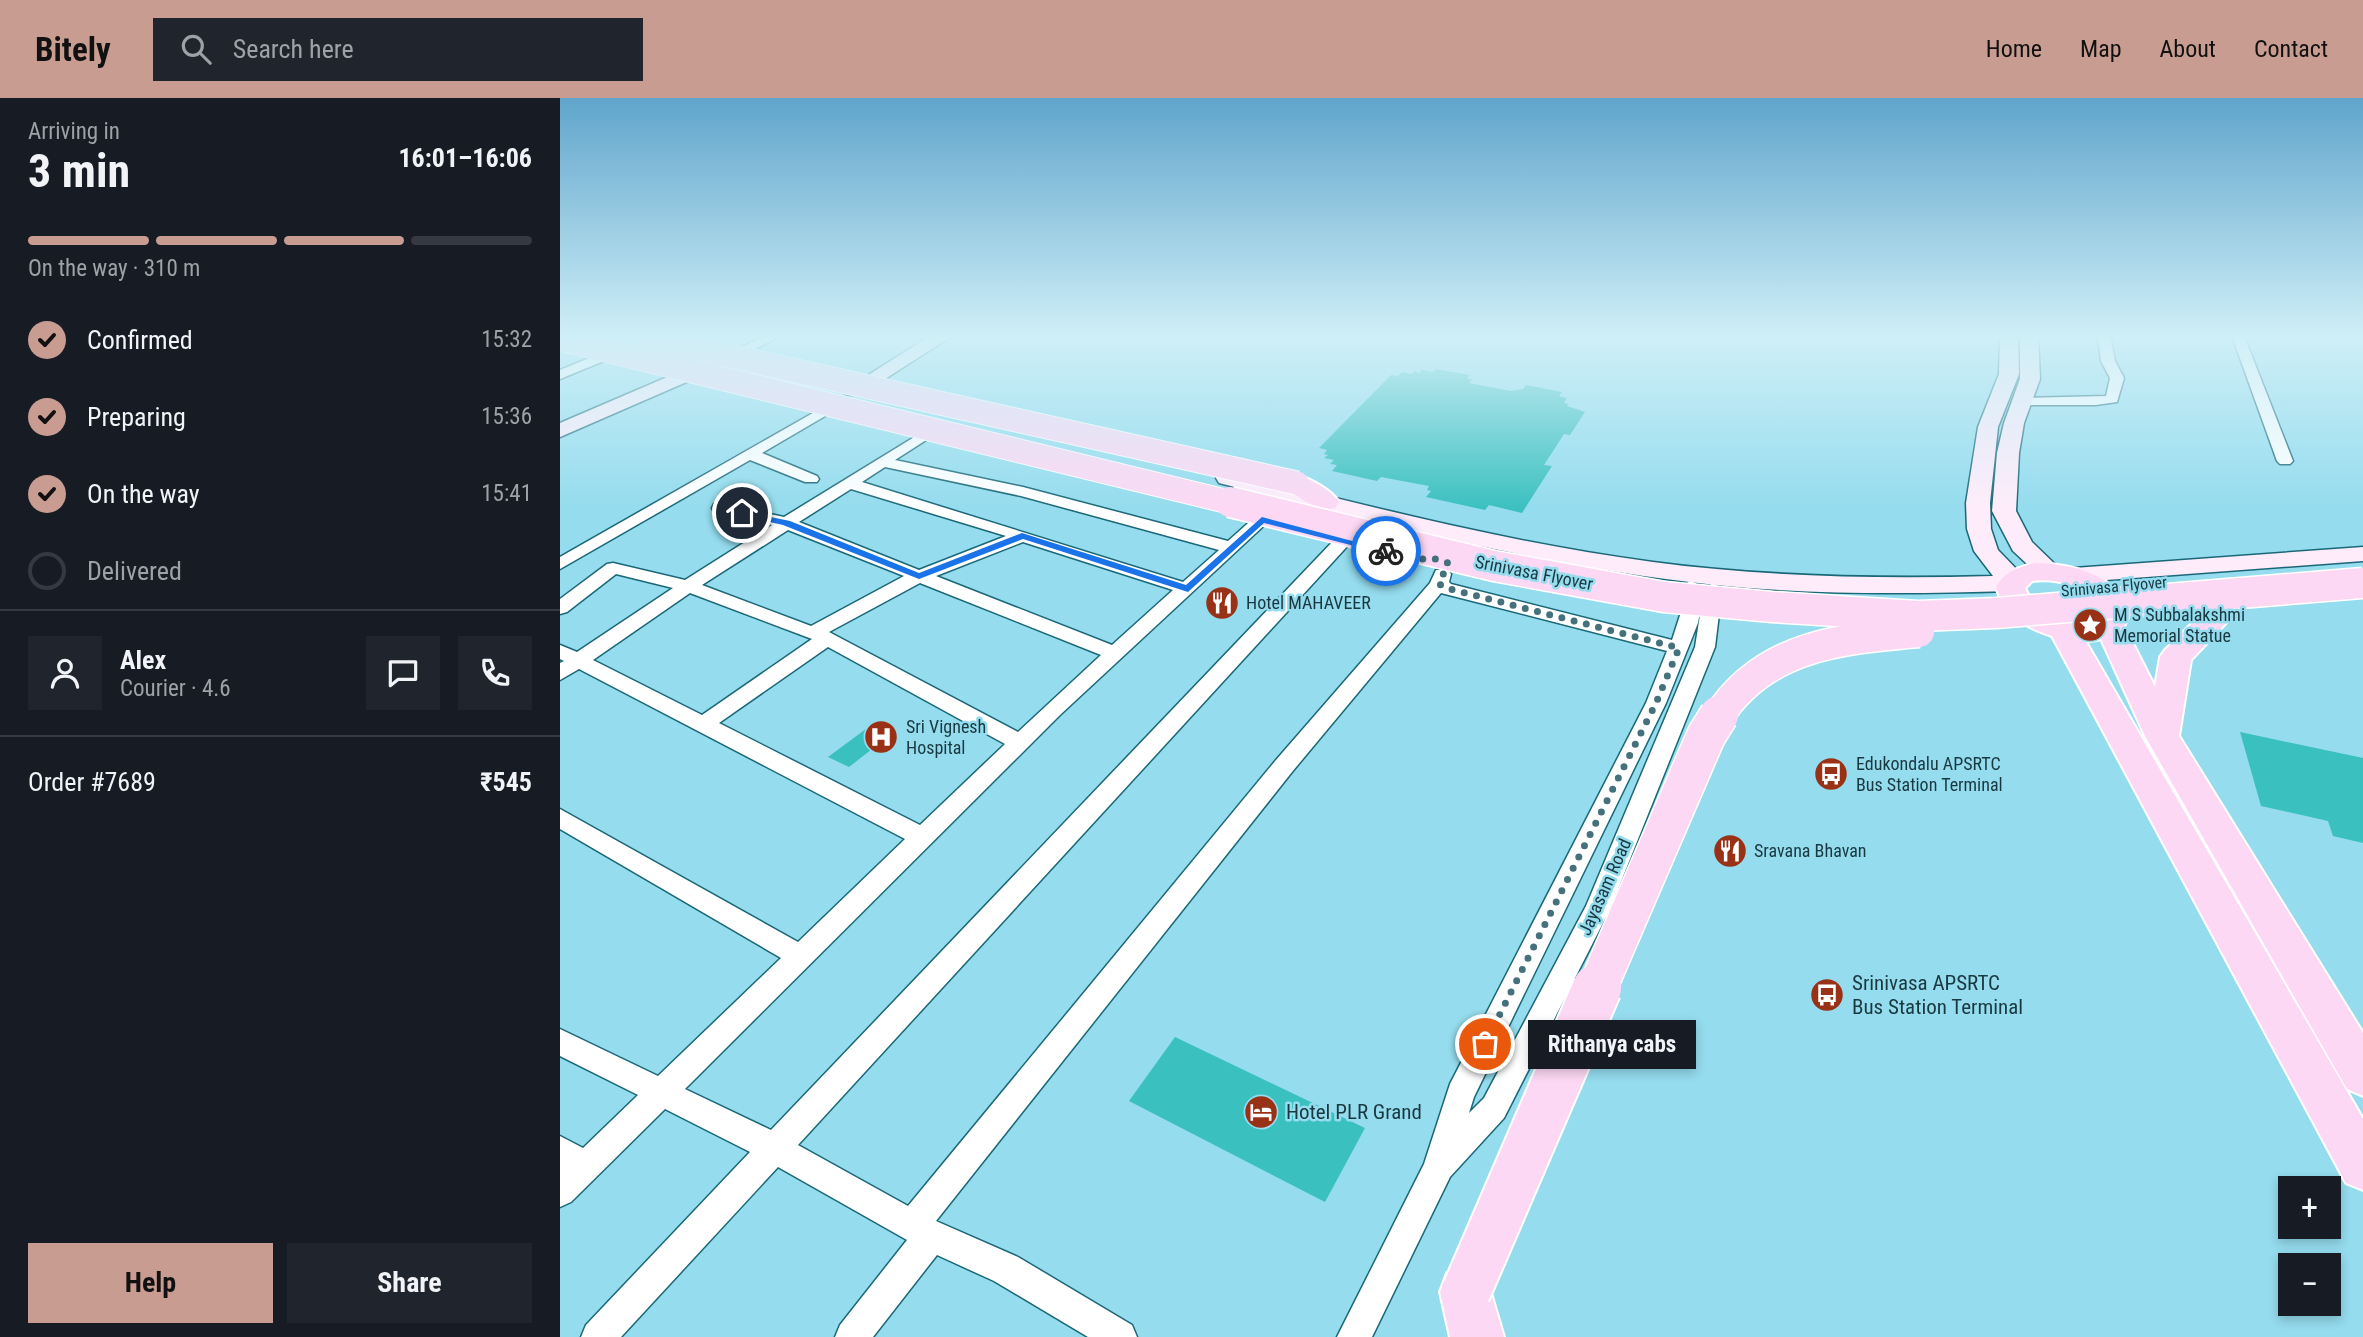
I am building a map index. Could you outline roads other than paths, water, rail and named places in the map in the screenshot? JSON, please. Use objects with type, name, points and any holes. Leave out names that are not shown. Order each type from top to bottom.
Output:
[{"type":"main road","points":[[735,394],[1344,540],[1435,566]]},
{"type":"main road","name":"Srinivasa Flyover","points":[[779,394],[1494,566],[1664,597],[1918,616],[1996,613],[2363,583]]},
{"type":"main road","name":"Srinivasa Flyover","points":[[805,394],[1465,547],[1573,569],[1660,582],[1776,593],[1916,599],[2027,594],[2363,566]]},
{"type":"main road","points":[[899,394],[1297,483],[1326,502]]},
{"type":"main road","points":[[2111,621],[2093,631],[2056,626],[2021,608],[2011,596],[2013,582],[2035,572],[2058,573],[2097,588],[2108,598],[2114,608],[2111,621],[2162,736],[2363,1074]]},
{"type":"main road","points":[[1471,1315],[1706,736],[1736,692],[1763,668],[1806,650],[1848,639],[1957,628],[2314,605],[2318,587]]},
{"type":"main road","points":[[2162,736],[2176,657],[2227,606]]},
{"type":"main road","points":[[2056,626],[2363,1166]]},
{"type":"street","points":[[560,424],[632,394]]},
{"type":"street","points":[[560,431],[638,394]]},
{"type":"street","points":[[763,394],[929,432],[1435,566],[1587,592],[1802,619],[1926,625],[2056,626]]},
{"type":"street","points":[[864,394],[1523,549],[1701,575],[1880,587],[2013,582]]},
{"type":"street","points":[[2001,394],[1988,427],[1978,503],[1979,529],[1986,551],[2013,582]]},
{"type":"street","points":[[2025,394],[2014,423],[2008,453],[2004,511],[2022,546],[2058,573],[2363,554]]},
{"type":"street","points":[[2022,402],[2096,401],[2112,399],[2113,394]]},
{"type":"street","points":[[2260,394],[2285,461]]},
{"type":"street","points":[[560,564],[752,455],[827,409]]},
{"type":"street","points":[[566,662],[929,432]]},
{"type":"street","points":[[752,455],[811,479]]},
{"type":"street","points":[[882,463],[1023,492],[1233,548]]},
{"type":"street","points":[[850,483],[1188,589]]},
{"type":"street","points":[[720,508],[786,523],[1115,654]]},
{"type":"street","points":[[560,1191],[572,1159],[660,1093],[1019,742],[1262,520]]},
{"type":"street","points":[[703,724],[820,636],[919,576],[1022,536]]},
{"type":"street","points":[[598,1337],[915,997],[1144,757],[1344,540]]},
{"type":"street","points":[[1435,566],[1446,588],[1679,648]]},
{"type":"street","points":[[852,1337],[921,1231],[1284,766],[1435,566]]},
{"type":"street","points":[[560,608],[613,568],[688,586],[820,636],[1019,742]]},
{"type":"street","name":"Jayasam Road","points":[[1438,1170],[1494,1108],[1597,909],[1704,647],[1701,575]]},
{"type":"street","points":[[2111,621],[2363,593]]},
{"type":"street","name":"Jayasam Road","points":[[1354,1337],[1438,1170],[1460,1094],[1656,703],[1679,648],[1702,607]]},
{"type":"street","points":[[566,662],[703,724],[922,837]]},
{"type":"street","points":[[560,818],[800,956]]},
{"type":"street","points":[[560,1042],[776,1149],[921,1231],[1006,1269],[1120,1337]]},
{"type":"place","name":"Hotel MAHAVEER","points":[[1222,603]]},
{"type":"place","name":"M S Subbalakshmi Memorial Statue","points":[[2090,625]]},
{"type":"place","name":"Sri Vignesh Hospital","points":[[881,737]]},
{"type":"place","name":"Edukondalu APSRTC Bus Station Terminal","points":[[1831,774]]},
{"type":"place","name":"Sravana Bhavan","points":[[1730,851]]},
{"type":"place","name":"Srinivasa APSRTC Bus Station Terminal","points":[[1827,995]]},
{"type":"place","name":"Rithanya cabs","points":[[1485,1044]]},
{"type":"place","name":"Hotel PLR Grand","points":[[1261,1112]]}]
